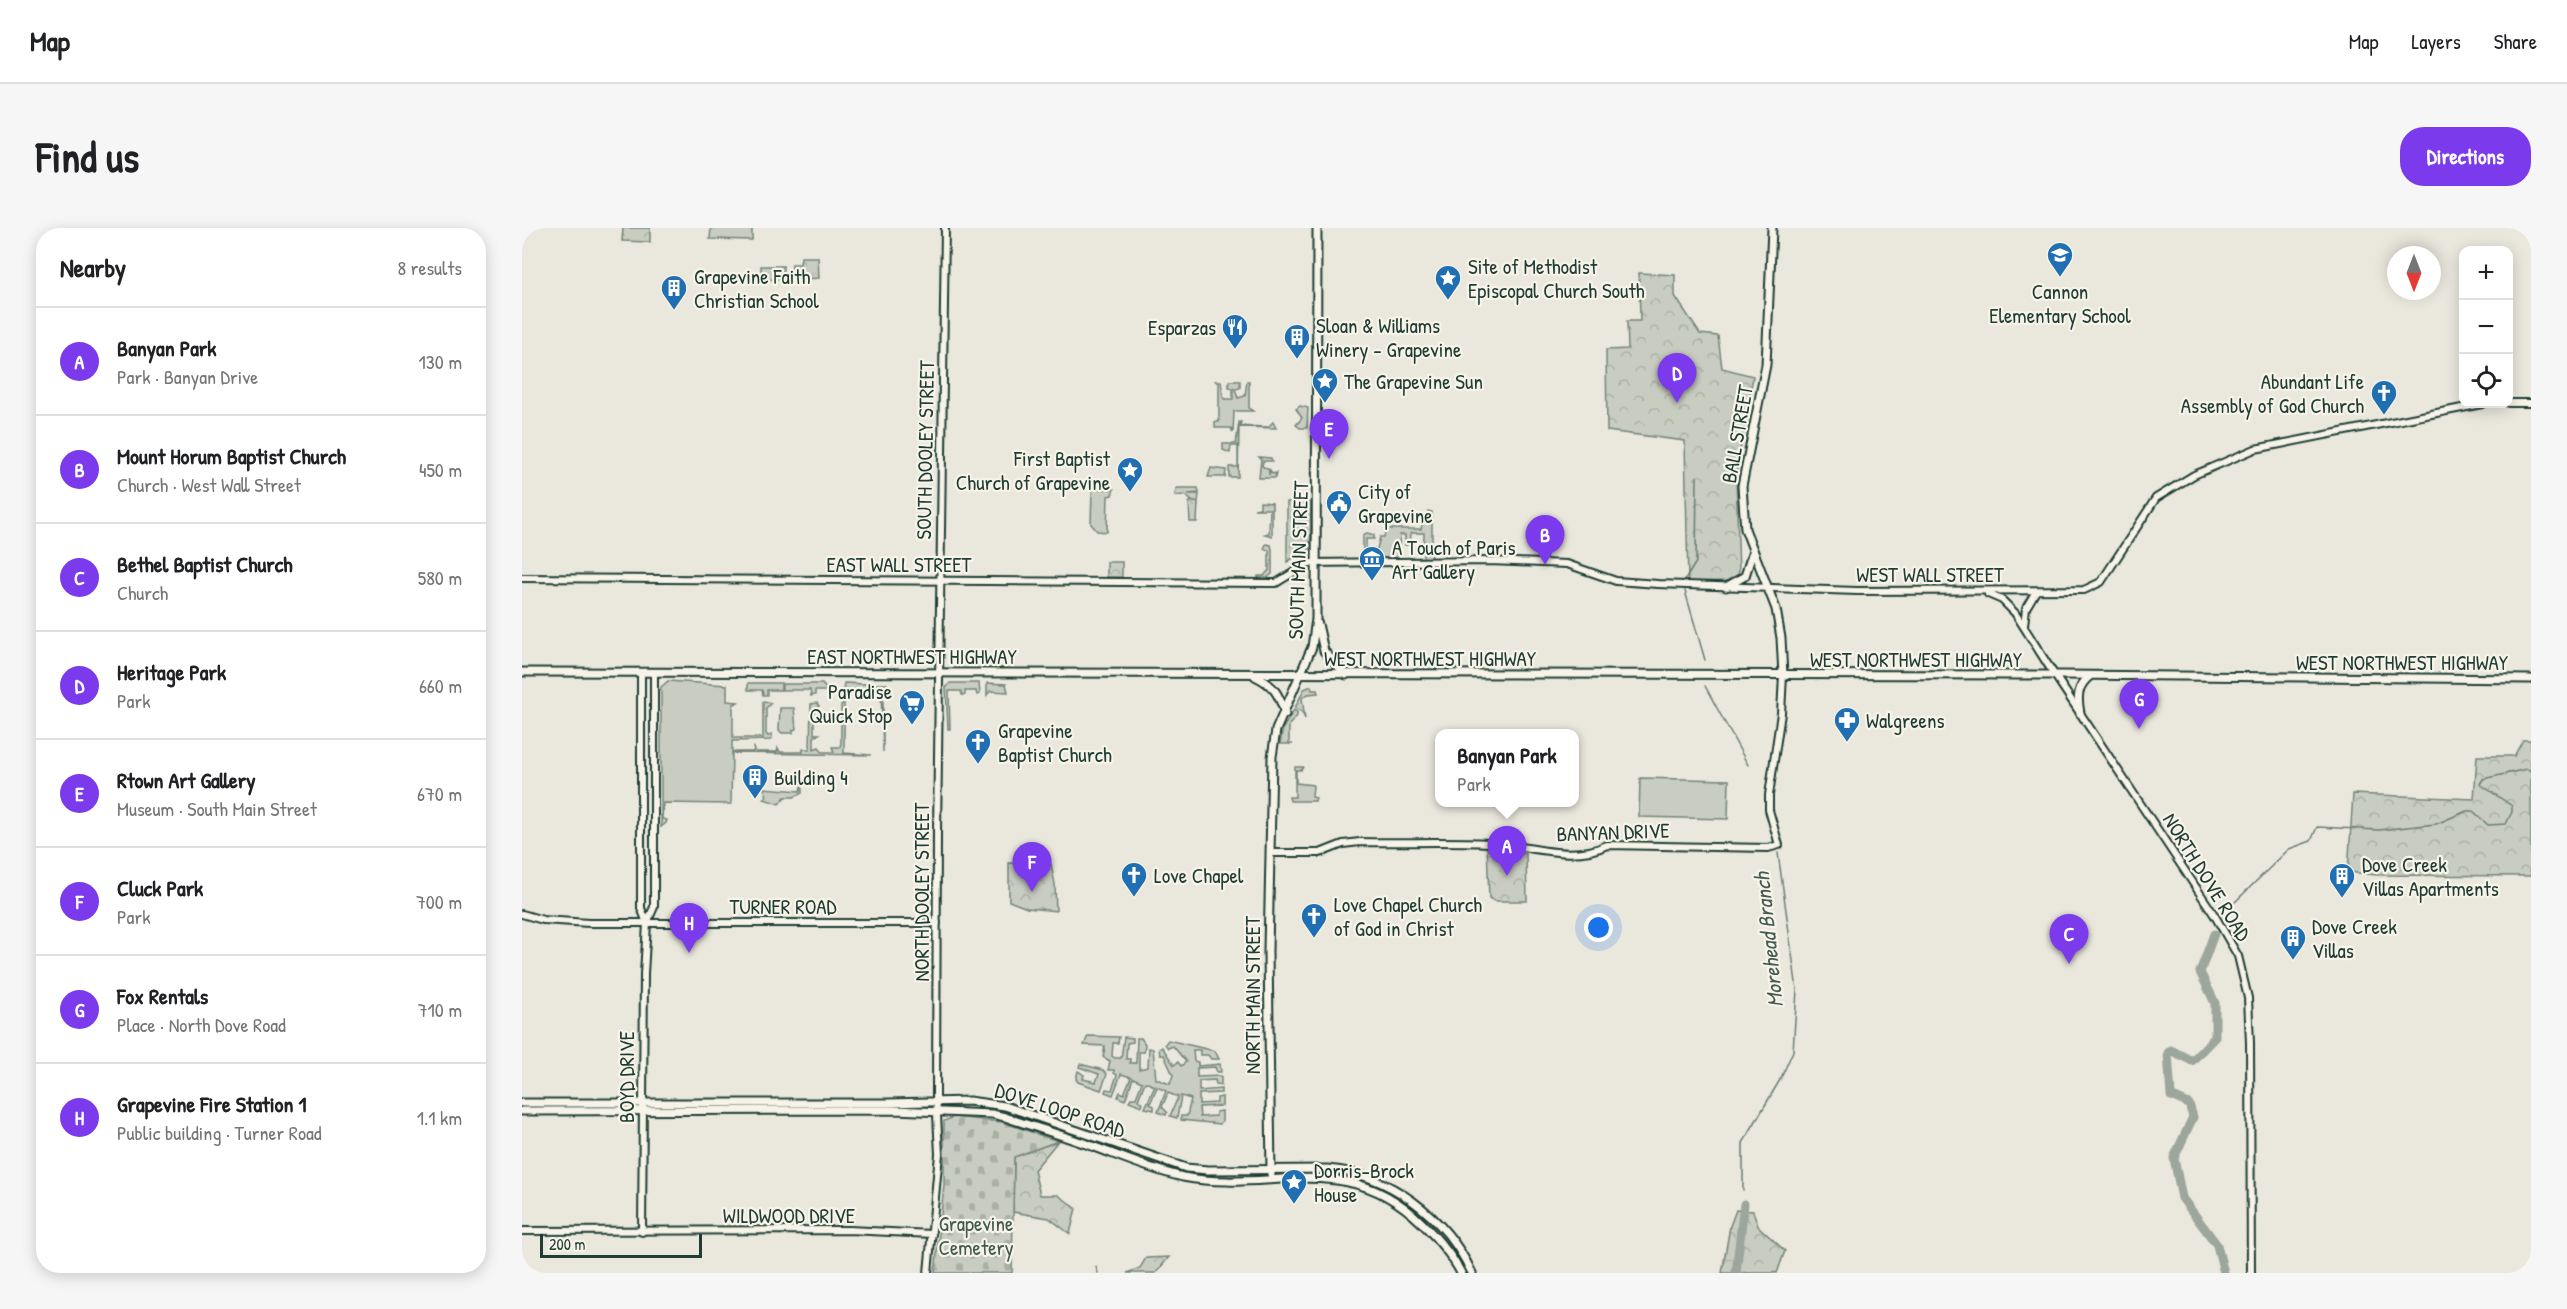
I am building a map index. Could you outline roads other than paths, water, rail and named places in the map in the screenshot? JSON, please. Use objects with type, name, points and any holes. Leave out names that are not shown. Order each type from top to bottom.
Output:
[{"type":"main road","name":"SOUTH MAIN STREET","points":[[1301,674],[1312,647],[1316,619],[1317,228]]},
{"type":"main road","name":"BALL STREET","points":[[1772,228],[1766,365],[1742,482],[1744,529],[1752,554],[1769,589],[1781,638],[1782,675]]},
{"type":"main road","points":[[1726,586],[1745,576],[1752,554]]},
{"type":"main road","points":[[1316,619],[1324,651],[1346,675]]},
{"type":"main road","name":"EAST NORTHWEST HIGHWAY","points":[[522,672],[1301,674]]},
{"type":"main road","name":"WEST NORTHWEST HIGHWAY","points":[[1301,674],[2053,673],[2090,676],[2531,679]]},
{"type":"main road","name":"NORTH MAIN STREET","points":[[1271,1179],[1268,951],[1273,742],[1301,674]]},
{"type":"main road","points":[[1252,675],[1268,682],[1278,692],[1284,714]]},
{"type":"main road","points":[[2080,712],[2078,696],[2080,688],[2090,676]]},
{"type":"main road","name":"DOVE LOOP ROAD","points":[[526,1103],[969,1101],[1005,1106],[1186,1168],[1336,1169],[1368,1176],[1386,1184],[1414,1202],[1458,1249],[1472,1273]]},
{"type":"main road","points":[[525,1111],[526,1103]]},
{"type":"main road","name":"DOVE LOOP ROAD","points":[[525,1111],[938,1111],[1005,1117],[1146,1166],[1185,1177],[1219,1180],[1336,1179],[1365,1186],[1383,1193],[1407,1210],[1432,1233],[1461,1273]]},
{"type":"street","name":"SOUTH DOOLEY STREET","points":[[938,673],[945,228]]},
{"type":"street","points":[[2513,403],[2531,403]]},
{"type":"street","name":"WEST WALL STREET","points":[[1317,564],[1551,562],[1567,564],[1623,582],[1769,589],[2084,590],[2101,582],[2156,498],[2194,475],[2255,449],[2462,408]]},
{"type":"street","name":"EAST WALL STREET","points":[[522,578],[1276,583],[1309,564],[1317,564]]},
{"type":"street","name":"NORTH DOVE ROAD","points":[[1980,591],[2002,600],[2016,613],[2053,673],[2224,930],[2243,972],[2248,998],[2250,1043],[2251,1273]]},
{"type":"street","points":[[2025,629],[2026,608],[2036,591]]},
{"type":"street","name":"BOYD DRIVE","points":[[642,672],[641,908],[647,923]]},
{"type":"street","name":"BOYD DRIVE","points":[[642,1232],[644,974],[647,923],[654,908],[654,672]]},
{"type":"street","name":"NORTH DOOLEY STREET","points":[[938,673],[938,1111]]},
{"type":"street","name":"BANYAN DRIVE","points":[[1270,853],[1320,853],[1350,842],[1489,843],[1528,850],[1567,851],[1596,851],[1607,845],[1768,848],[1779,845],[1769,810],[1769,795],[1781,712],[1782,675]]},
{"type":"street","points":[[641,837],[654,831]]},
{"type":"street","points":[[641,837],[654,842]]},
{"type":"street","name":"TURNER ROAD","points":[[522,914],[543,920],[647,923],[937,923]]},
{"type":"street","points":[[928,1273],[938,1181],[938,1111]]},
{"type":"street","name":"WILDWOOD DRIVE","points":[[522,1230],[642,1232],[849,1230],[932,1234]]},
{"type":"waterway","name":"Morehead Branch","points":[[1685,580],[1696,562],[1697,477]]},
{"type":"waterway","name":"Morehead Branch","points":[[1685,591],[1705,660]]},
{"type":"waterway","name":"Morehead Branch","points":[[1705,686],[1748,765]]},
{"type":"waterway","points":[[2228,915],[2234,903],[2289,849],[2311,841],[2317,827],[2379,830],[2436,824],[2467,811],[2473,811],[2488,825],[2506,824],[2512,812],[2512,806],[2480,784],[2483,779],[2527,769],[2531,771]]},
{"type":"waterway","name":"Morehead Branch","points":[[1743,1190],[1743,1143],[1781,1078],[1793,1051],[1797,990],[1778,853]]},
{"type":"waterway","points":[[2214,934],[2200,972],[2215,1003],[2215,1037],[2192,1061],[2171,1050],[2168,1053],[2171,1096],[2189,1104],[2193,1117],[2174,1158],[2182,1198],[2217,1245],[2224,1273]]},
{"type":"waterway","name":"Morehead Branch","points":[[1736,1273],[1744,1204]]},
{"type":"waterway","points":[[1096,1267],[1098,1273]]},
{"type":"place","name":"Cannon Elementary School","points":[[2060,278]]},
{"type":"place","name":"Site of Methodist Episcopal Church South","points":[[1448,301]]},
{"type":"place","name":"Grapevine Faith Christian School","points":[[674,311]]},
{"type":"place","name":"Esparzas","points":[[1235,350]]},
{"type":"place","name":"Sloan & Williams Winery - Grapevine","points":[[1297,360]]},
{"type":"place","name":"Heritage Park","points":[[1677,403]]},
{"type":"place","name":"The Grapevine Sun","points":[[1325,404]]},
{"type":"place","name":"Abundant Life Assembly of God Church","points":[[2384,416]]},
{"type":"place","name":"Rtown Art Gallery","points":[[1329,459]]},
{"type":"place","name":"First Baptist Church of Grapevine","points":[[1130,493]]},
{"type":"place","name":"City of Grapevine","points":[[1339,526]]},
{"type":"place","name":"Mount Horum Baptist Church","points":[[1545,565]]},
{"type":"place","name":"A Touch of Paris Art Gallery","points":[[1372,582]]},
{"type":"place","name":"Paradise Quick Stop","points":[[912,726]]},
{"type":"place","name":"Fox Rentals","points":[[2139,729]]},
{"type":"place","name":"Walgreens","points":[[1847,743]]},
{"type":"place","name":"Grapevine Baptist Church","points":[[978,765]]},
{"type":"place","name":"Building 4","points":[[755,800]]},
{"type":"place","name":"Banyan Park","points":[[1507,876]]},
{"type":"place","name":"Cluck Park","points":[[1032,892]]},
{"type":"place","name":"Love Chapel","points":[[1134,898]]},
{"type":"place","name":"Dove Creek Villas Apartments","points":[[2342,899]]},
{"type":"place","name":"Love Chapel Church of God in Christ","points":[[1314,939]]},
{"type":"place","name":"Grapevine Fire Station 1","points":[[689,953]]},
{"type":"place","name":"Dove Creek Villas","points":[[2293,961]]},
{"type":"place","name":"Bethel Baptist Church","points":[[2069,964]]},
{"type":"place","name":"Dorris-Brock House","points":[[1294,1205]]},
{"type":"park label","name":"Grapevine Cemetery","points":[[976,1235]]}]
